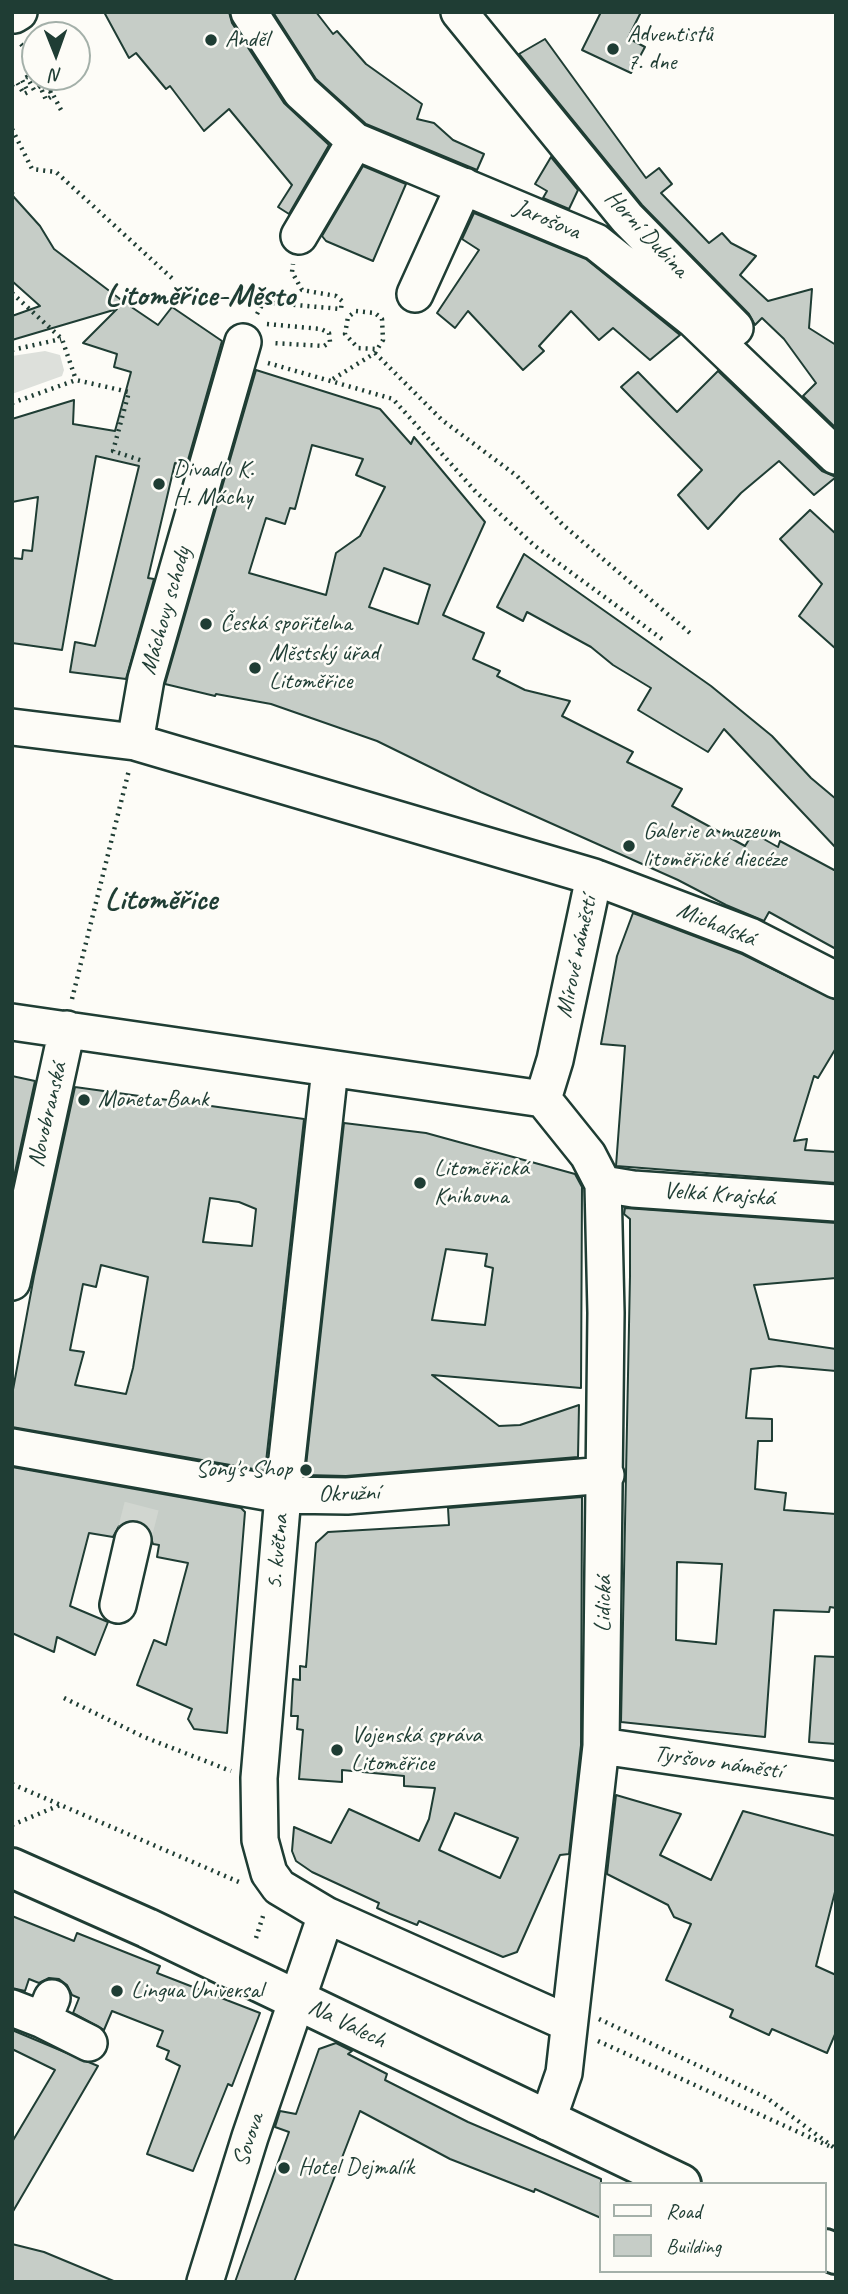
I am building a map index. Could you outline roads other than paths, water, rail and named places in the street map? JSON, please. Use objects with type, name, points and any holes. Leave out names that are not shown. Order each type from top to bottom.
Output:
[{"type":"main road","name":"Na Valech","points":[[12,1868],[147,1928],[677,2182]]},
{"type":"street","name":"Jarošova","points":[[249,12],[301,92],[355,141],[596,242],[694,320],[836,454]]},
{"type":"street","name":"Horní Dubina","points":[[459,12],[627,218],[816,411],[836,454]]},
{"type":"street","points":[[299,236],[355,141]]},
{"type":"street","points":[[415,294],[464,186]]},
{"type":"street","name":"Máchovy schody","points":[[135,742],[146,679],[241,349]]},
{"type":"street","name":"Mírové náměstí","points":[[12,727],[135,742],[594,877],[555,1060],[543,1099]]},
{"type":"street","name":"Michalská","points":[[594,877],[750,936],[836,980]]},
{"type":"street","points":[[12,1022],[543,1099]]},
{"type":"street","name":"Novobranská","points":[[12,1282],[66,1029]]},
{"type":"street","name":"5. května","points":[[330,1069],[283,1495],[259,1778],[260,1840],[270,1873],[279,1886],[326,1915],[578,2015]]},
{"type":"street","name":"Lidická","points":[[543,1099],[587,1155],[603,1184],[606,1475],[601,1746],[578,2015],[564,2073],[547,2122]]},
{"type":"street","name":"Velká Krajská","points":[[603,1184],[634,1189],[836,1203]]},
{"type":"street","name":"Okružní","points":[[12,1447],[148,1479],[283,1495],[347,1496],[606,1475]]},
{"type":"street","points":[[118,1605],[133,1540]]},
{"type":"street","name":"Tyršovo náměstí","points":[[601,1746],[836,1780]]},
{"type":"street","points":[[297,2000],[326,1915]]},
{"type":"street","name":"Sovova","points":[[205,2282],[215,2244],[297,2000]]},
{"type":"street","points":[[36,2008],[89,2043]]},
{"type":"tunnel","points":[[133,1540],[147,1485]]},
{"type":"place","name":"Anděl","points":[[211,40]]},
{"type":"place","name":"Adventistů 7. dne","points":[[613,49]]},
{"type":"place","name":"Divadlo K. H. Máchy","points":[[159,484]]},
{"type":"place","name":"Česká spořitelna","points":[[206,624]]},
{"type":"place","name":"Městský úřad Litoměřice","points":[[255,668]]},
{"type":"place","name":"Galerie a muzeum litoměřické diecéze","points":[[629,846]]},
{"type":"place","name":"Moneta Bank","points":[[84,1100]]},
{"type":"place","name":"Litoměřická Knihovna","points":[[420,1183]]},
{"type":"place","name":"Sony's Shop","points":[[306,1470]]},
{"type":"place","name":"Vojenská správa Litoměřice","points":[[337,1750]]},
{"type":"place","name":"Lingua Universal","points":[[117,1991]]},
{"type":"place","name":"Hotel Dejmalík","points":[[284,2168]]},
{"type":"district","name":"Litoměřice-Město","points":[[200,297]]},
{"type":"district","name":"Litoměřice","points":[[161,901]]}]
